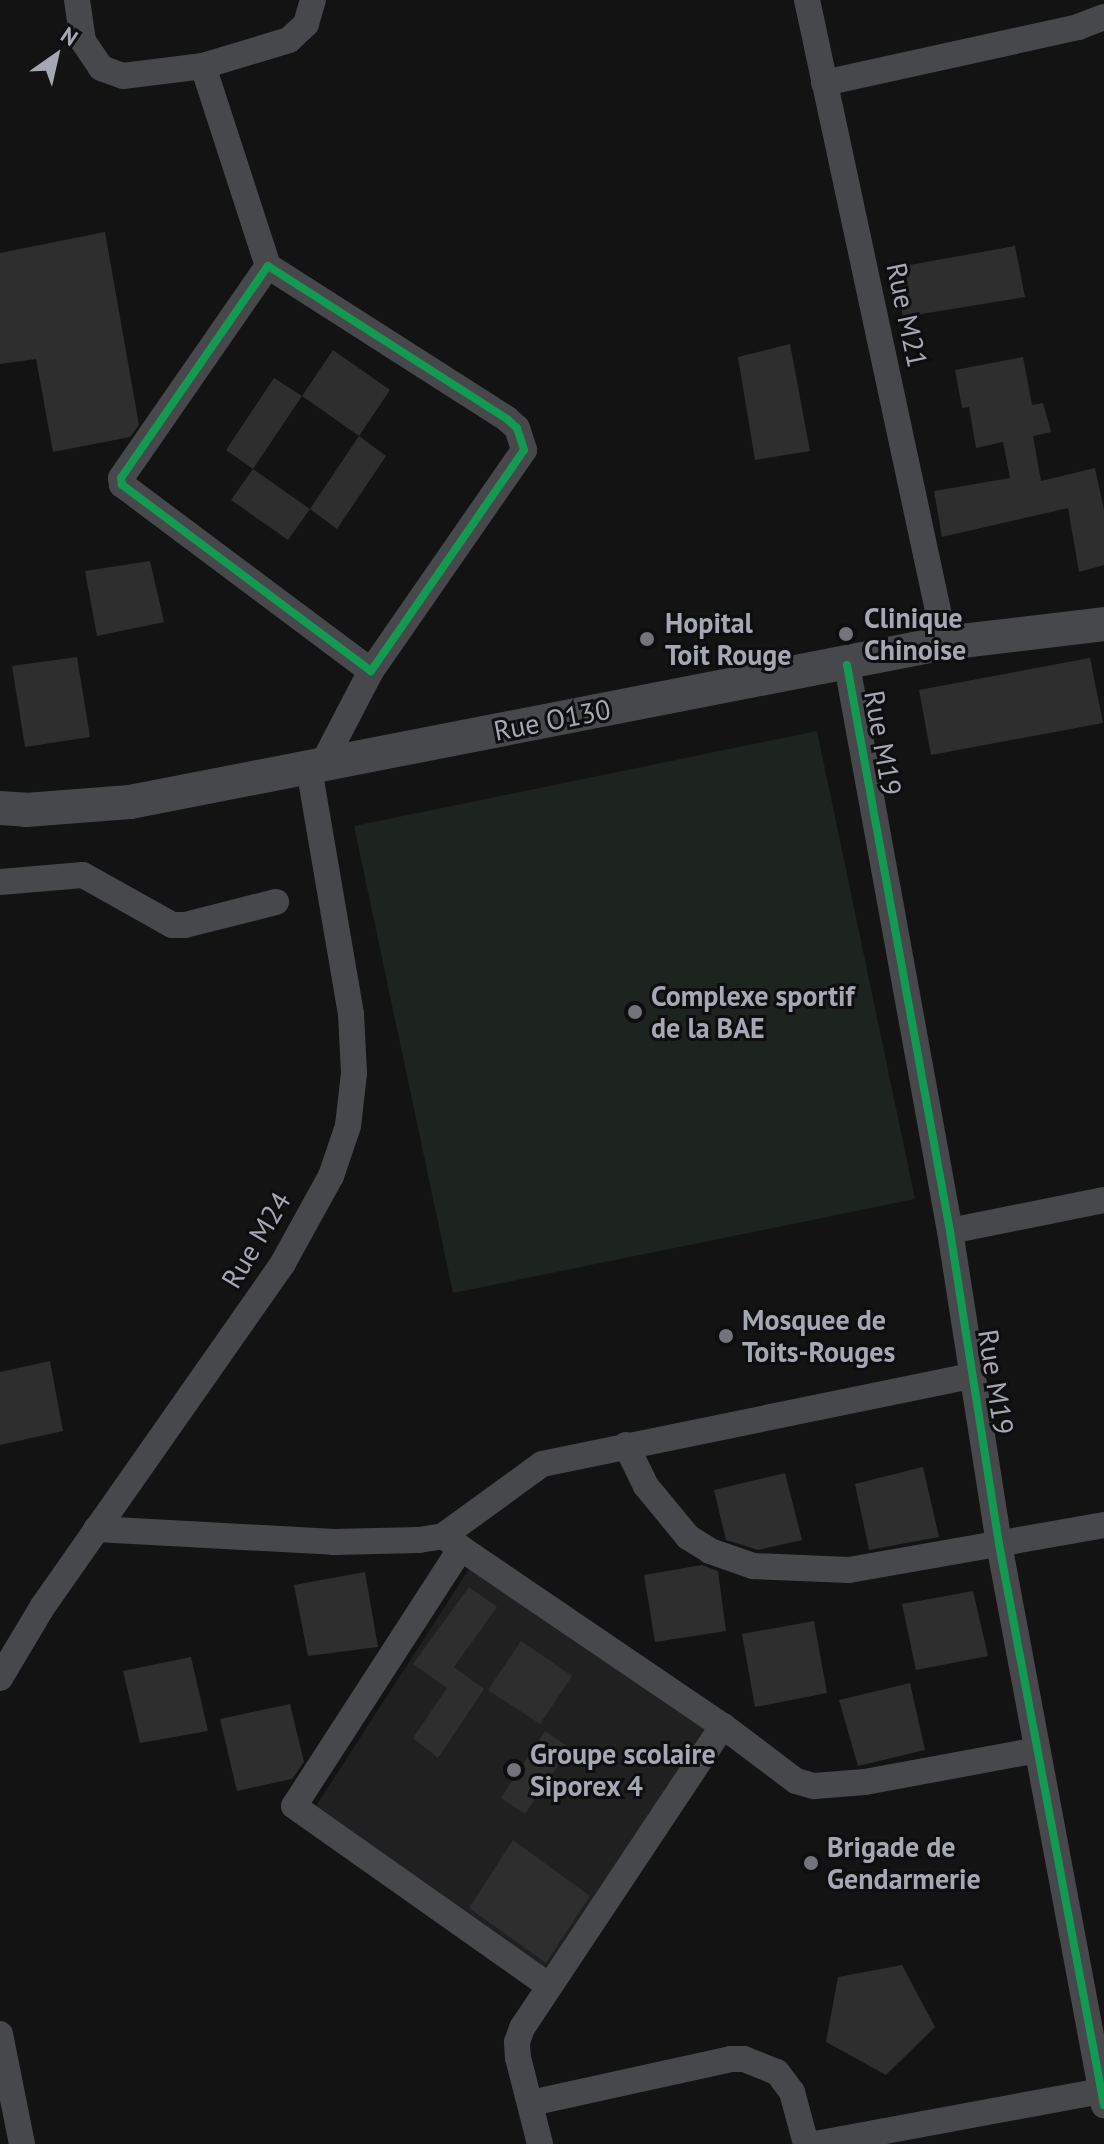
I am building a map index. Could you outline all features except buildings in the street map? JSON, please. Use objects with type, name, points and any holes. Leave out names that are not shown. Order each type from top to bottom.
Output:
[{"type":"street","points":[[77,0],[83,41],[101,68],[123,76],[203,66],[289,40],[306,24],[313,0]]},
{"type":"street","name":"Rue M21","points":[[807,0],[945,643]]},
{"type":"street","points":[[824,83],[1078,27],[1104,17]]},
{"type":"street","points":[[203,66],[268,266],[507,419],[517,428],[524,450],[371,671],[315,766]]},
{"type":"street","points":[[268,266],[121,478],[122,485],[371,671]]},
{"type":"street","name":"Rue O130","points":[[0,808],[26,810],[130,802],[847,665],[945,643],[1104,624]]},
{"type":"street","name":"Rue M19","points":[[847,665],[950,1231],[999,1544],[1037,1750],[1099,2042],[1103,2098]]},
{"type":"street","name":"Rue M24","points":[[0,1677],[43,1606],[283,1263],[331,1176],[348,1126],[354,1073],[351,1014],[315,766]]},
{"type":"street","points":[[0,882],[83,875],[172,925],[185,925],[276,902]]},
{"type":"street","points":[[950,1231],[1104,1200]]},
{"type":"street","points":[[548,1985],[294,1806],[452,1542],[542,1464],[972,1376]]},
{"type":"street","points":[[626,1445],[664,1512],[688,1537],[730,1560],[777,1568],[849,1570],[1104,1525]]},
{"type":"street","points":[[96,1529],[334,1542],[452,1542],[723,1726],[796,1781],[814,1786],[865,1782],[1037,1750]]},
{"type":"street","points":[[540,2144],[517,2042],[548,1985],[723,1726]]},
{"type":"street","points":[[0,2034],[22,2144]]},
{"type":"street","points":[[531,2103],[731,2059],[744,2059],[777,2072],[792,2092],[806,2144]]},
{"type":"street","points":[[815,2144],[1103,2098]]},
{"type":"shaded area","name":"Complexe sportif de la BAE","points":[[817,731],[915,1199],[453,1293],[354,826]]},
{"type":"shaded area","name":"Groupe scolaire Siporex 4","points":[[471,1566],[712,1733],[555,1975],[316,1806]]},
{"type":"cycle path","points":[[268,266],[507,419],[517,428],[524,450],[371,671],[122,485],[121,478],[268,266]]},
{"type":"cycle path","points":[[847,665],[950,1231],[999,1544],[1104,2105]]},
{"type":"place","name":"Clinique Chinoise","points":[[846,634]]},
{"type":"place","name":"Hopital Toit Rouge","points":[[647,639]]},
{"type":"place","name":"Complexe sportif de la BAE","points":[[635,1012]]},
{"type":"place","name":"Mosquee de Toits-Rouges","points":[[726,1336]]},
{"type":"place","name":"Groupe scolaire Siporex 4","points":[[514,1770]]},
{"type":"place","name":"Brigade de Gendarmerie","points":[[811,1863]]}]
